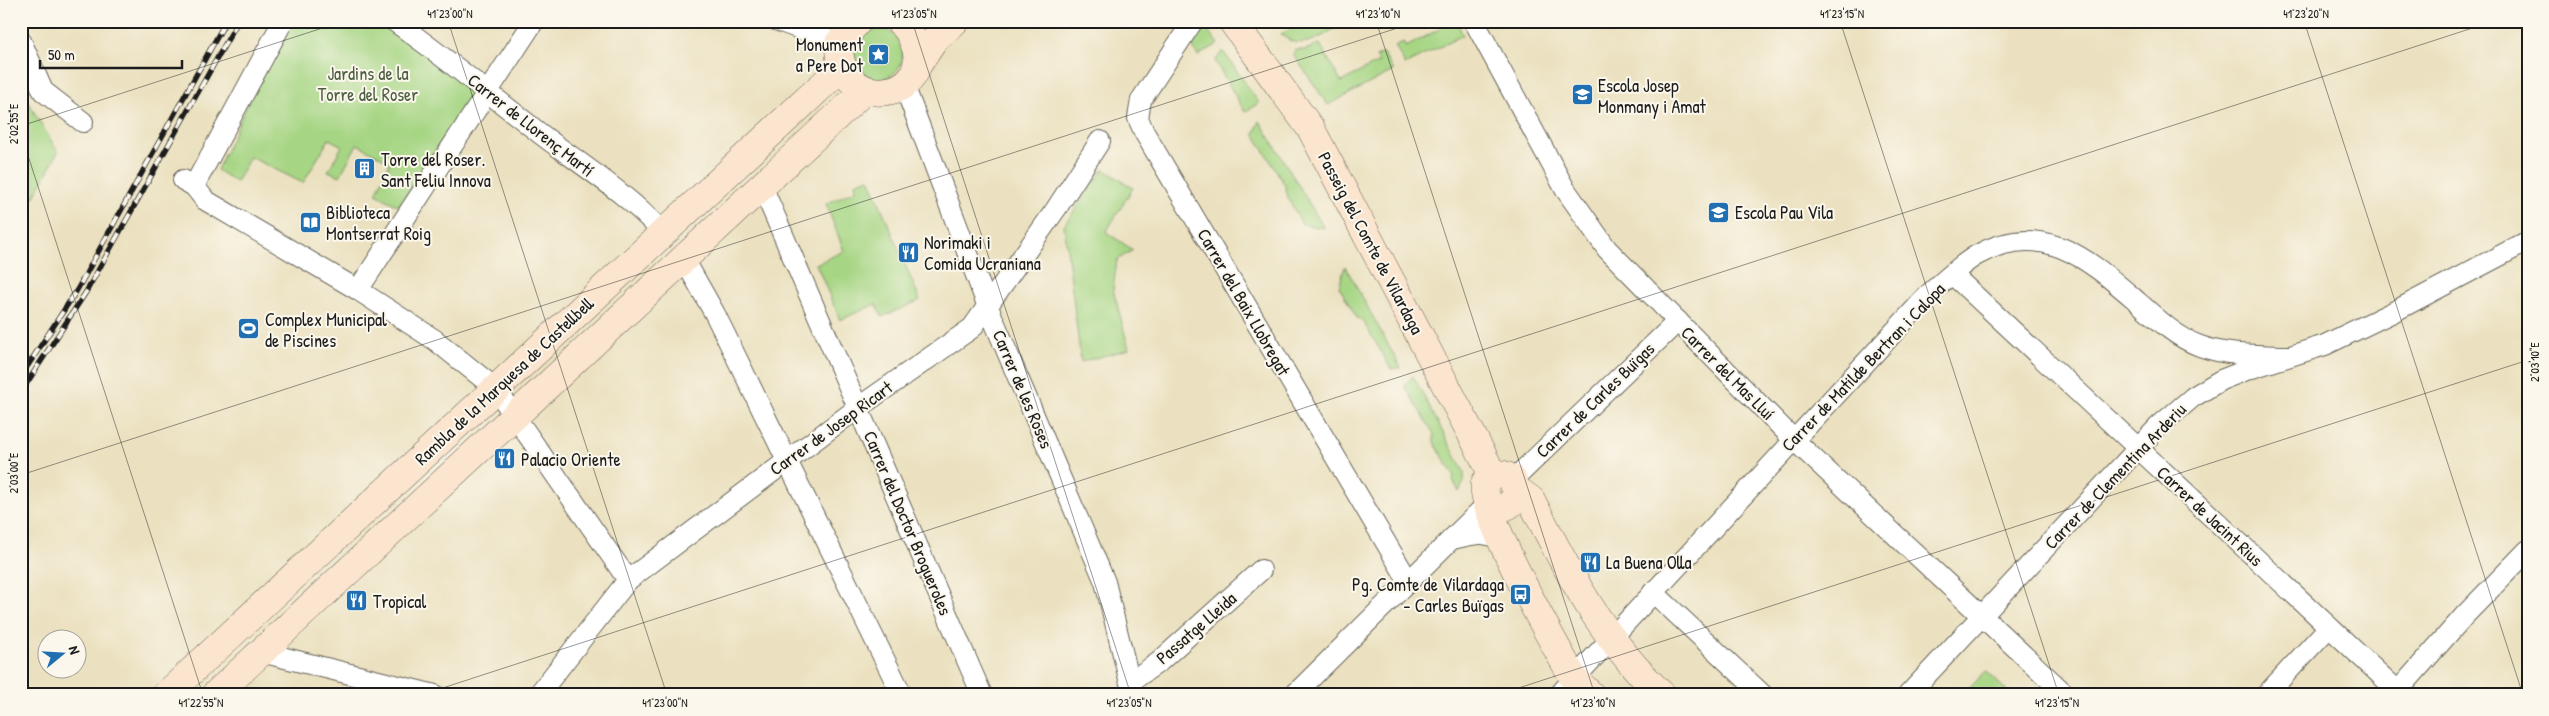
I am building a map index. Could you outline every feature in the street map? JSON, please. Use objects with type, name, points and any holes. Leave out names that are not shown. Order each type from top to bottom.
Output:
[{"type":"street","points":[[283,21],[189,183],[205,200],[358,290],[435,340],[496,389],[628,580]]},
{"type":"street","name":"Carrer de Llorenç Martí","points":[[394,21],[463,71],[486,92],[638,208],[663,233]]},
{"type":"street","points":[[358,290],[534,21]]},
{"type":"street","points":[[778,21],[803,32],[840,55],[846,76],[865,90],[879,94],[911,74],[935,38],[955,21]]},
{"type":"street","name":"Rambla de la Marquesa de Castellbell","points":[[166,695],[663,233],[840,55],[858,21]]},
{"type":"street","name":"Carrer del Baix Llobregat","points":[[1193,21],[1140,100],[1138,118],[1144,132],[1408,582]]},
{"type":"street","name":"Passeig del Comte de Vilardaga","points":[[1232,21],[1311,129],[1508,482],[1531,500],[1591,612],[1610,639],[1637,672],[1662,695]]},
{"type":"street","name":"Carrer del Mas Lluí","points":[[1474,21],[1565,190],[1607,249],[1794,440],[2066,695]]},
{"type":"street","points":[[902,22],[910,32],[917,49],[911,74]]},
{"type":"street","points":[[21,41],[43,90],[83,122]]},
{"type":"street","name":"Carrer de les Roses","points":[[911,74],[988,307],[1105,582],[1132,688]]},
{"type":"street","name":"Rambla de la Marquesa de Castellbell","points":[[215,695],[865,90]]},
{"type":"street","name":"Carrer de Josep Ricart","points":[[538,695],[628,580],[859,407],[972,328],[1100,141]]},
{"type":"street","name":"Carrer del Doctor Brogueroles","points":[[762,186],[982,695]]},
{"type":"street","name":"Carrer de Matilde Bertran i Calopa","points":[[1575,690],[1610,639],[1653,592],[1929,294],[1976,256],[2003,244],[2028,240],[2054,244],[2075,252],[2096,266],[2162,323],[2199,346],[2228,353],[2287,356]]},
{"type":"street","name":"Carrer de Clementina Arderiu","points":[[1908,695],[2159,426],[2193,397],[2221,380],[2287,356],[2325,345],[2364,327],[2528,241]]},
{"type":"street","points":[[684,259],[715,314],[902,695]]},
{"type":"street","name":"Carrer de Jacint Rius","points":[[1952,274],[2400,693]]},
{"type":"street","name":"Carrer de Carles Buïgas","points":[[1508,482],[1678,321]]},
{"type":"street","points":[[1508,482],[1488,479],[1483,489],[1502,541],[1575,690]]},
{"type":"street","points":[[1294,695],[1488,503]]},
{"type":"street","points":[[1452,539],[1479,534],[1492,534],[1502,541]]},
{"type":"street","points":[[2400,693],[2464,616],[2528,550]]},
{"type":"street","name":"Passatge Lleida","points":[[1132,688],[1261,570]]},
{"type":"street","points":[[1653,592],[1763,695]]},
{"type":"street","points":[[2266,695],[2329,627]]},
{"type":"street","points":[[261,652],[435,695]]},
{"type":"green space","name":"Jardins de la Torre del Roser","points":[[290,21],[388,21],[467,82],[472,96],[398,206],[376,194],[390,162],[357,144],[340,176],[328,171],[342,146],[329,139],[303,183],[250,157],[236,182],[217,170],[270,56]]},
{"type":"green space","points":[[1305,21],[1348,21],[1323,36],[1306,42],[1297,43],[1281,34]]},
{"type":"green space","points":[[1440,21],[1456,21],[1463,35],[1405,65],[1395,46],[1403,42],[1406,47],[1443,27]]},
{"type":"green space","points":[[878,29],[887,31],[898,40],[903,54],[901,63],[892,74],[878,79],[869,77],[858,68],[853,54],[855,45],[864,34]]},
{"type":"green space","points":[[1204,30],[1209,32],[1218,44],[1198,56],[1191,45],[1199,33]]},
{"type":"green space","points":[[1320,44],[1341,82],[1379,62],[1376,57],[1383,53],[1393,71],[1328,105],[1293,54],[1295,50],[1305,50]]},
{"type":"green space","points":[[1223,51],[1259,103],[1245,112],[1215,61]]},
{"type":"green space","points":[[25,97],[58,152],[28,208],[21,212],[21,105]]},
{"type":"green space","points":[[1260,121],[1324,228],[1302,224],[1288,198],[1285,185],[1254,134]]},
{"type":"green space","points":[[1104,169],[1133,188],[1106,232],[1133,250],[1117,260],[1113,289],[1129,349],[1081,362],[1064,225]]},
{"type":"green space","points":[[869,178],[920,300],[882,317],[876,304],[840,320],[816,264],[844,251],[826,204],[856,190],[855,183]]},
{"type":"green space","points":[[1345,266],[1401,368],[1391,369],[1363,321],[1357,318],[1339,287]]},
{"type":"green space","points":[[1413,376],[1464,472],[1464,482],[1459,492],[1453,480],[1454,476],[1434,442],[1434,434],[1404,385]]},
{"type":"green space","points":[[1986,671],[2011,695],[1963,695]]},
{"type":"railway","points":[[21,376],[77,290],[226,21]]},
{"type":"railway","points":[[21,392],[86,292],[238,21]]},
{"type":"place","name":"Monument a Pere Dot","points":[[879,54]]},
{"type":"place","name":"Escola Josep Monmany i Amat","points":[[1582,95]]},
{"type":"place","name":"Torre del Roser. Sant Feliu Innova","points":[[365,169]]},
{"type":"place","name":"Escola Pau Vila","points":[[1719,212]]},
{"type":"place","name":"Biblioteca Montserrat Roig","points":[[310,222]]},
{"type":"place","name":"Norimaki i Comida Ucraniana","points":[[908,252]]},
{"type":"place","name":"Complex Municipal de Piscines","points":[[249,329]]},
{"type":"place","name":"Palacio Oriente","points":[[505,459]]},
{"type":"place","name":"La Buena Olla","points":[[1590,562]]},
{"type":"place","name":"Pg. Comte de Vilardaga - Carles Buïgas","points":[[1520,594]]},
{"type":"place","name":"Tropical","points":[[357,601]]}]
